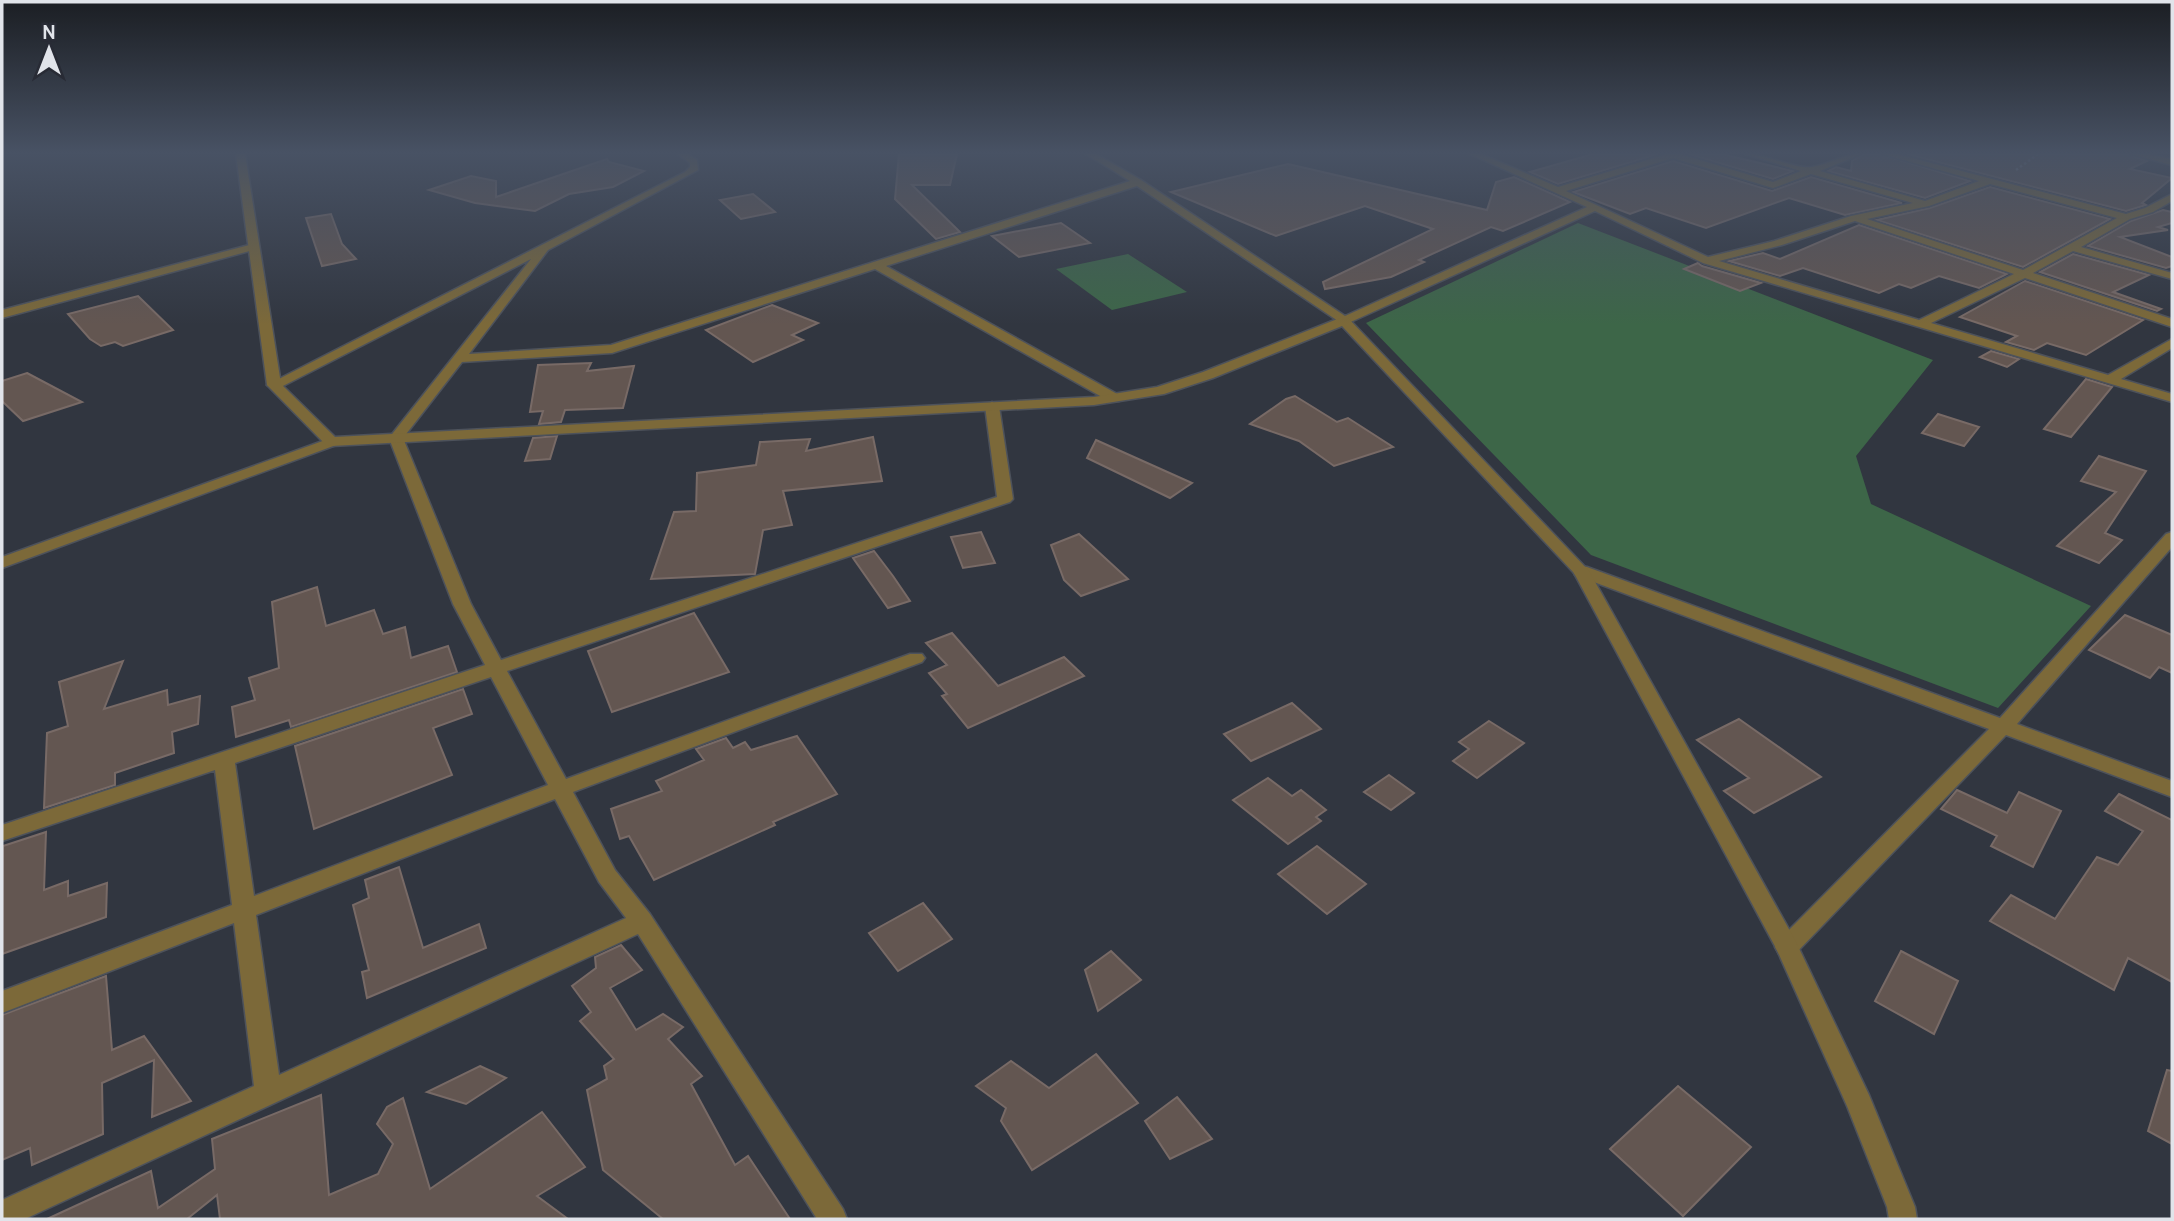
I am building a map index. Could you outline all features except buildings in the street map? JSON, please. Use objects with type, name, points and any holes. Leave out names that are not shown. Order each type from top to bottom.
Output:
[{"type":"street","points":[[248,211],[274,385],[331,442]]},
{"type":"street","points":[[274,385],[617,211]]},
{"type":"street","points":[[457,358],[611,349],[1047,211]]},
{"type":"street","points":[[1181,211],[1344,321],[1581,571],[1787,947],[1860,1104],[1901,1207],[1903,1219]]},
{"type":"street","points":[[2,563],[331,442],[992,406],[1114,398],[1159,391],[1208,375],[1344,321],[1586,211]]},
{"type":"street","points":[[1603,211],[1707,261],[2172,398]]},
{"type":"street","points":[[1707,261],[1778,243],[1855,218],[1890,211]]},
{"type":"street","points":[[2103,211],[2126,217]]},
{"type":"street","points":[[1918,325],[2022,275],[2126,217],[2156,211]]},
{"type":"street","points":[[1855,218],[2172,323]]},
{"type":"street","points":[[2,314],[253,247]]},
{"type":"street","points":[[2070,247],[2172,276]]},
{"type":"street","points":[[396,438],[542,250]]},
{"type":"street","points":[[876,265],[1114,398]]},
{"type":"street","points":[[2109,380],[2172,343]]},
{"type":"street","points":[[2,833],[1005,499],[992,406]]},
{"type":"street","points":[[396,438],[462,604],[607,876],[642,921],[833,1219]]},
{"type":"street","points":[[1787,947],[2004,726],[2172,537]]},
{"type":"street","points":[[1581,571],[2172,789]]},
{"type":"street","points":[[2,1002],[560,789],[916,658]]},
{"type":"street","points":[[224,759],[268,1093]]},
{"type":"street","points":[[2,1215],[642,921]]},
{"type":"green space","points":[[1578,223],[1933,360],[1856,456],[1871,504],[2091,606],[1998,708],[1591,555],[1366,323]]},
{"type":"green space","points":[[1128,254],[1187,292],[1112,310],[1056,269]]}]
